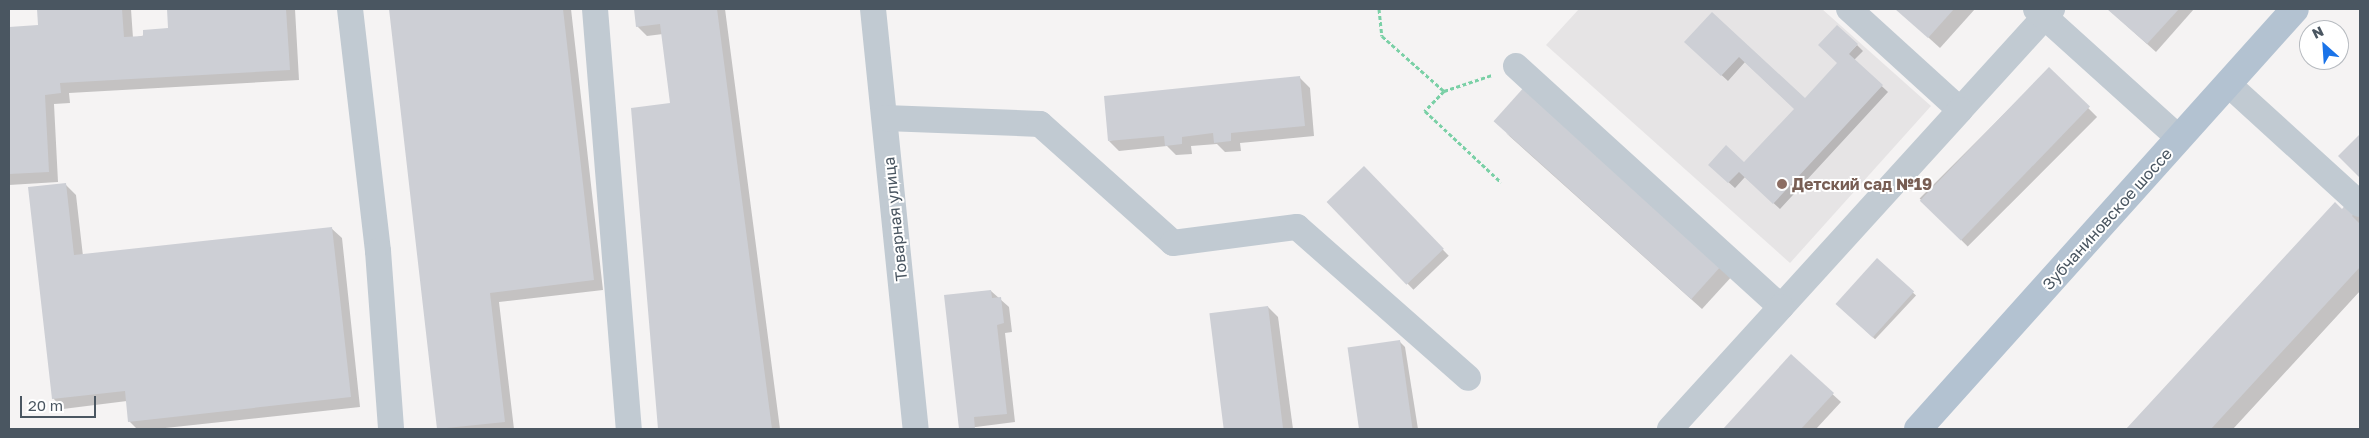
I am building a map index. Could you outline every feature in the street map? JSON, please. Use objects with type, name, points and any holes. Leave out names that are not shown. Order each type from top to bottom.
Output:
[{"type":"main road","name":"Зубчаниновское шоссе","points":[[1918,429],[2295,9]]},
{"type":"street","points":[[350,9],[378,251],[391,429]]},
{"type":"street","points":[[596,9],[630,429]]},
{"type":"street","name":"Товарная улица","points":[[872,9],[885,118],[916,429]]},
{"type":"street","points":[[1849,9],[1960,110]]},
{"type":"street","points":[[1670,429],[1960,110],[2044,11],[2179,138]]},
{"type":"street","points":[[1516,66],[1781,306]]},
{"type":"street","points":[[2228,84],[2360,204]]},
{"type":"street","points":[[885,118],[1040,124],[1173,243],[1297,227],[1468,378]]},
{"type":"path","points":[[1379,9],[1382,36],[1444,92]]},
{"type":"path","points":[[1501,182],[1425,111],[1444,92],[1516,66]]},
{"type":"shaded area","name":"Детский сад №19","points":[[1579,9],[1822,9],[1931,106],[1790,263],[1546,45]]},
{"type":"building","points":[[37,9],[122,9],[124,37],[143,36],[143,30],[168,28],[167,9],[286,9],[290,70],[60,83],[61,93],[45,95],[49,172],[9,174],[9,27],[38,25]]},
{"type":"building","points":[[389,9],[563,9],[594,280],[490,293],[505,422],[437,429]]},
{"type":"building","points":[[634,9],[717,9],[772,429],[658,429],[631,108],[670,103],[660,24],[636,27]]},
{"type":"building","points":[[1895,9],[1954,9],[1928,38]]},
{"type":"building","points":[[2107,9],[2179,9],[2147,44]]},
{"type":"building","points":[[1712,12],[1805,98],[1837,63],[1818,45],[1837,25],[1858,44],[1849,54],[1883,85],[1773,204],[1739,172],[1728,183],[1708,165],[1726,145],[1744,162],[1794,109],[1739,57],[1721,76],[1684,42]]},
{"type":"building","points":[[2049,67],[2090,107],[1961,240],[1920,201]]},
{"type":"building","points":[[1300,76],[1305,126],[1231,133],[1231,141],[1214,143],[1213,133],[1182,137],[1182,144],[1165,146],[1164,136],[1108,141],[1104,96]]},
{"type":"building","points":[[1527,84],[1725,262],[1691,299],[1494,121]]},
{"type":"building","points":[[2360,134],[2360,178],[2338,156]]},
{"type":"building","points":[[1364,166],[1444,249],[1406,285],[1327,202]]},
{"type":"building","points":[[66,183],[74,255],[332,227],[351,397],[128,422],[125,391],[52,399],[28,187]]},
{"type":"building","points":[[2360,188],[2360,206],[2352,216],[2360,224],[2360,267],[2211,429],[2126,429],[2335,202],[2342,209]]},
{"type":"building","points":[[1877,258],[1914,291],[1873,338],[1836,304]]},
{"type":"building","points":[[991,290],[992,298],[1001,297],[1004,323],[997,325],[1007,414],[974,417],[975,429],[959,429],[944,295]]},
{"type":"building","points":[[1268,306],[1283,429],[1224,429],[1209,313]]},
{"type":"building","points":[[1400,340],[1413,429],[1359,429],[1348,347]]},
{"type":"building","points":[[1791,354],[1834,393],[1801,429],[1723,429]]},
{"type":"place","name":"Детский сад №19","points":[[1782,184]]}]
